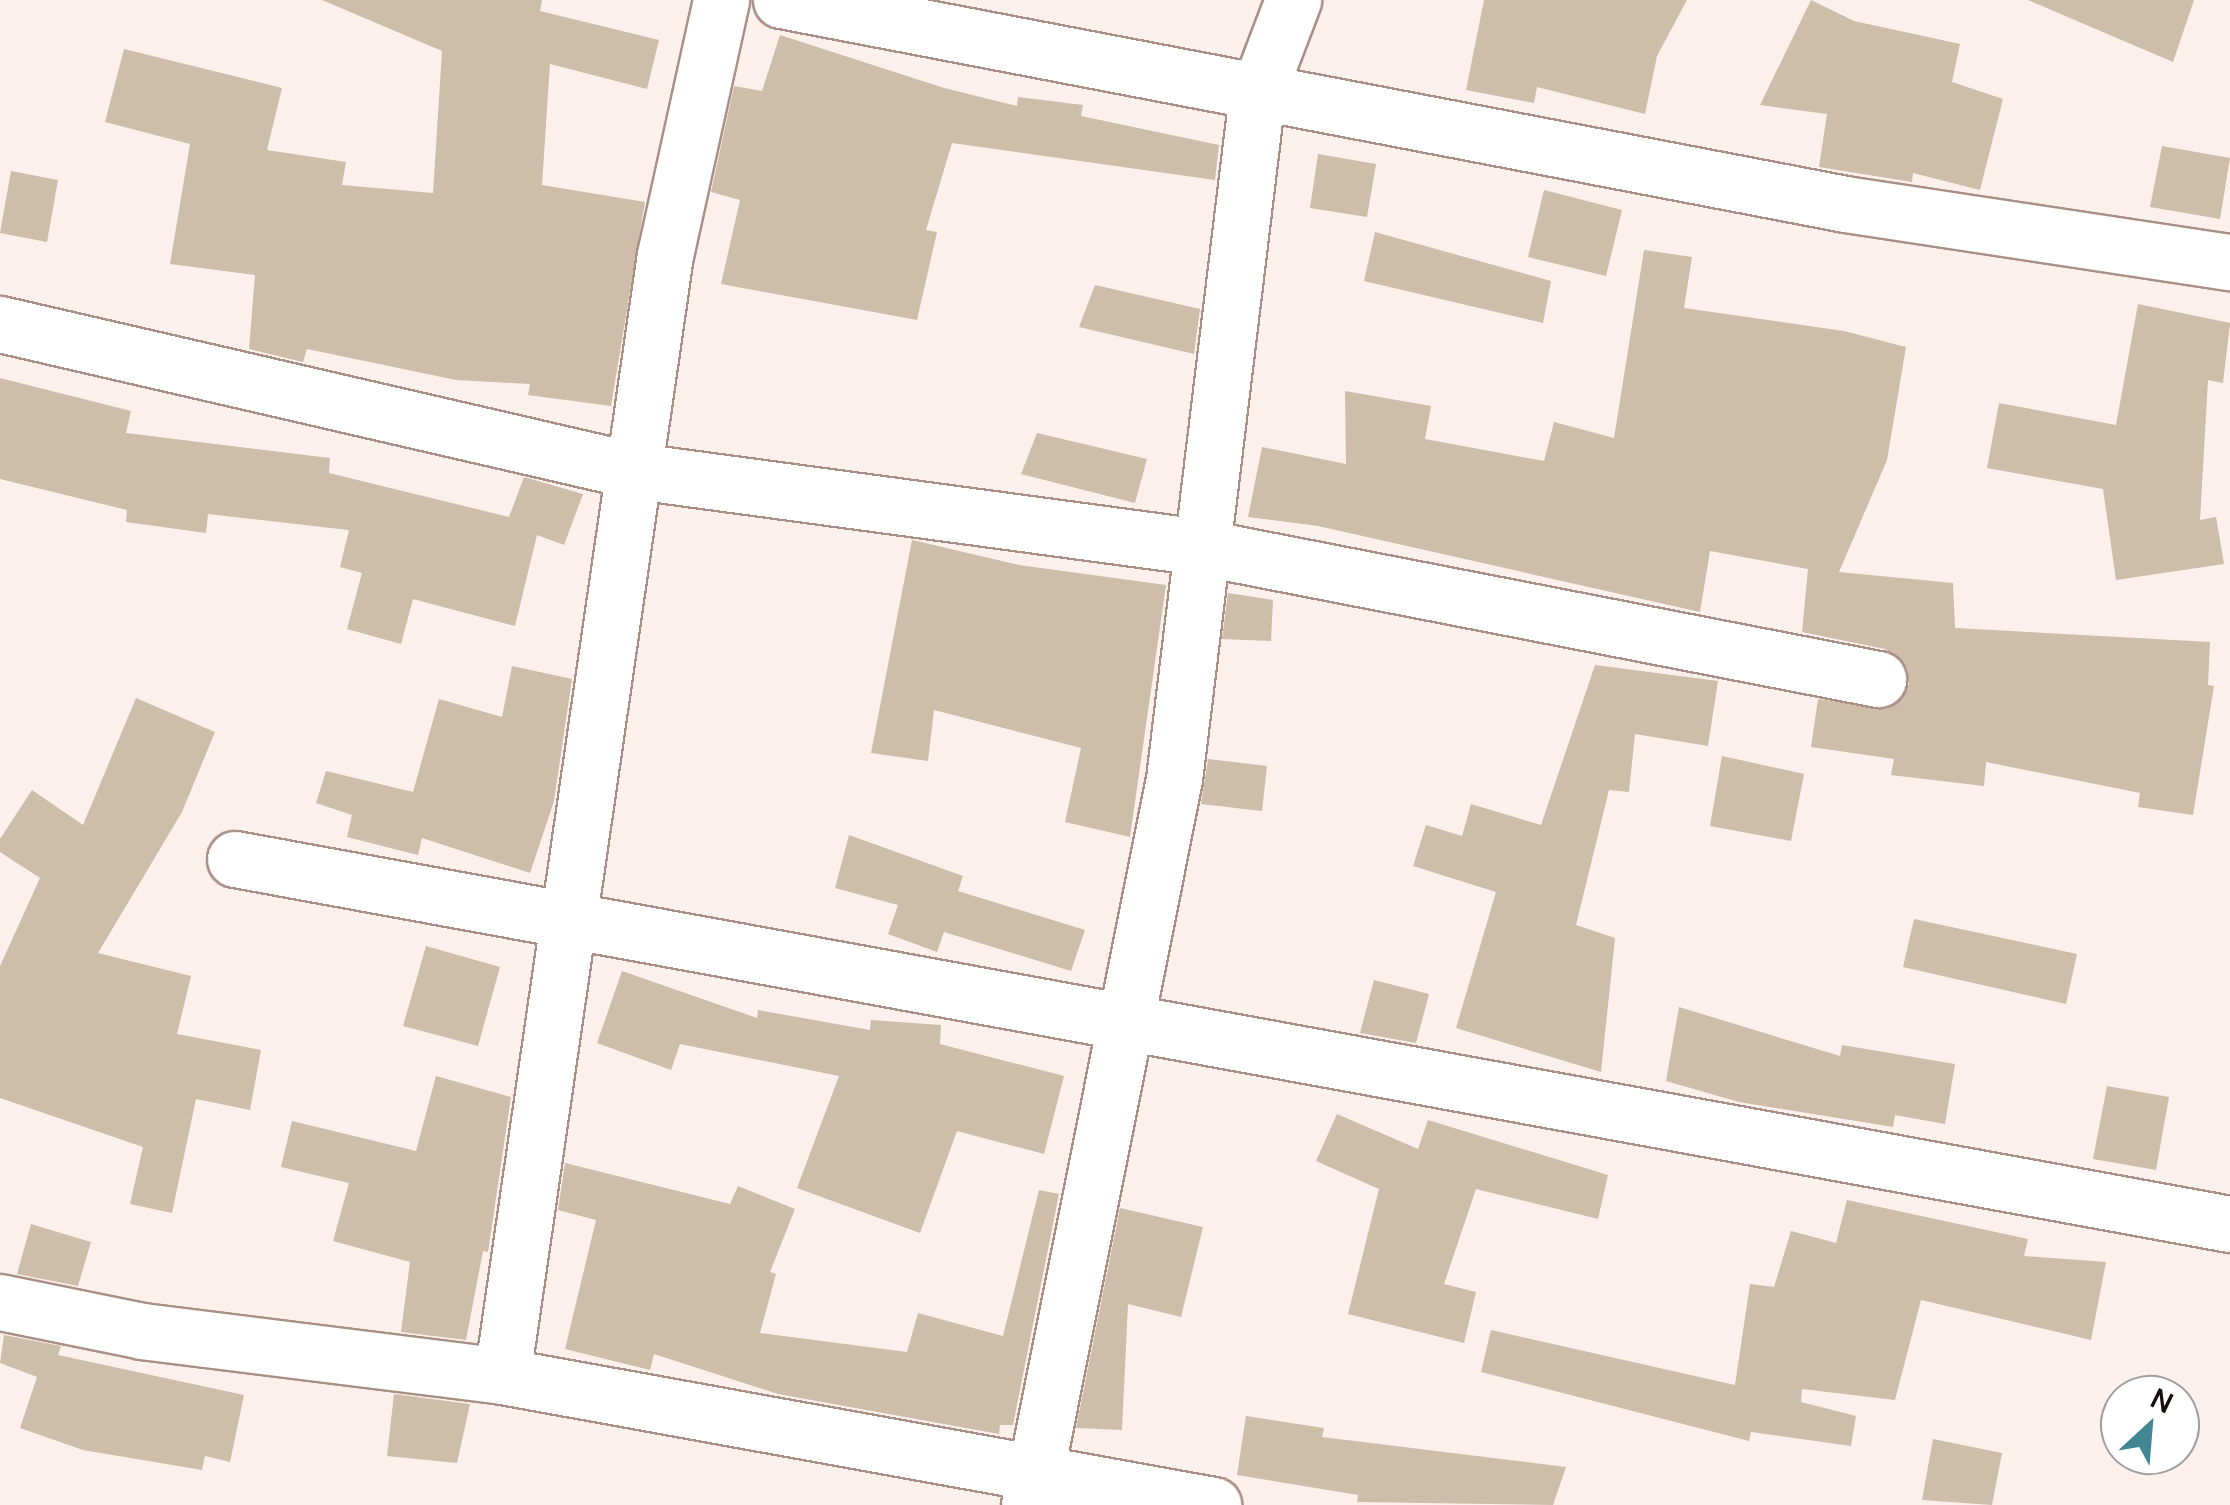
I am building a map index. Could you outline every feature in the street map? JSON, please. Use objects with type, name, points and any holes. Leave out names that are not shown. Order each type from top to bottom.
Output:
[{"type":"street","points":[[502,1376],[636,471],[664,255],[721,0]]},
{"type":"street","points":[[780,0],[1845,204],[2230,262]]},
{"type":"street","points":[[1031,1487],[1129,1018],[1174,778],[1257,94],[1293,0]]},
{"type":"street","points":[[0,324],[636,471],[1200,547],[1878,679]]},
{"type":"street","points":[[235,859],[570,922],[1129,1018],[2230,1224]]},
{"type":"street","points":[[0,1302],[142,1331],[502,1376],[1031,1487],[1213,1505]]},
{"type":"building","points":[[322,0],[542,0],[540,11],[659,40],[647,89],[550,64],[542,185],[645,202],[611,406],[528,395],[530,384],[456,380],[307,349],[303,362],[249,349],[255,275],[170,264],[190,144],[105,122],[124,49],[282,88],[267,150],[346,162],[342,185],[433,193],[442,51]]},
{"type":"building","points":[[1484,0],[1687,0],[1657,56],[1645,114],[1537,87],[1534,103],[1466,90]]},
{"type":"building","points":[[1811,0],[1854,21],[1960,44],[1952,82],[2003,99],[1980,190],[1913,173],[1912,182],[1819,167],[1827,114],[1760,105]]},
{"type":"building","points":[[2028,0],[2194,0],[2173,62]]},
{"type":"building","points":[[780,35],[944,88],[1017,106],[1018,97],[1083,105],[1081,116],[1219,145],[1215,180],[952,143],[926,230],[937,232],[917,320],[721,284],[740,200],[711,192],[734,86],[762,91]]},
{"type":"building","points":[[2162,146],[2230,158],[2220,219],[2150,207]]},
{"type":"building","points":[[1318,154],[1376,164],[1367,217],[1310,208]]},
{"type":"building","points":[[11,171],[58,180],[47,242],[0,233]]},
{"type":"building","points":[[1544,190],[1622,210],[1606,276],[1528,257]]},
{"type":"building","points":[[1375,232],[1551,281],[1543,323],[1364,281]]},
{"type":"building","points":[[1644,250],[1692,257],[1684,308],[1844,331],[1906,347],[1887,460],[1839,572],[1953,583],[1955,628],[2210,642],[2208,685],[2214,686],[2193,815],[2138,807],[2140,793],[1986,762],[1984,786],[1891,775],[1894,759],[1811,747],[1818,699],[1887,709],[1909,684],[1907,668],[1885,649],[1802,632],[1808,569],[1710,551],[1700,612],[1318,526],[1248,517],[1262,447],[1346,464],[1345,391],[1431,406],[1425,439],[1544,461],[1554,422],[1614,438]]},
{"type":"building","points":[[1095,285],[1200,309],[1194,354],[1079,327]]},
{"type":"building","points":[[2138,304],[2230,323],[2223,383],[2208,380],[2200,520],[2216,517],[2224,564],[2116,580],[2103,489],[1987,468],[1999,403],[2116,425]]},
{"type":"building","points":[[0,378],[131,411],[126,433],[330,458],[329,473],[509,517],[524,477],[583,494],[564,545],[537,535],[515,626],[413,599],[401,644],[347,629],[362,573],[340,567],[349,530],[208,514],[206,533],[126,522],[127,510],[0,479]]},
{"type":"building","points":[[1037,433],[1147,459],[1135,503],[1021,474]]},
{"type":"building","points":[[912,540],[1019,565],[1166,585],[1130,837],[1065,822],[1081,748],[934,710],[928,761],[871,753]]},
{"type":"building","points":[[1228,593],[1273,600],[1271,641],[1222,639]]},
{"type":"building","points":[[1595,665],[1718,681],[1708,746],[1635,734],[1629,792],[1609,790],[1576,925],[1615,938],[1601,1072],[1456,1028],[1496,892],[1413,866],[1426,825],[1462,836],[1471,804],[1541,825]]},
{"type":"building","points":[[512,666],[572,679],[554,801],[530,873],[422,838],[418,855],[347,837],[352,815],[316,803],[326,771],[413,792],[439,699],[502,717]]},
{"type":"building","points":[[136,698],[215,732],[182,812],[98,953],[191,976],[177,1034],[261,1050],[250,1110],[196,1099],[172,1213],[130,1204],[143,1147],[0,1098],[0,966],[40,878],[0,852],[0,839],[32,790],[83,825]]},
{"type":"building","points":[[1722,756],[1804,774],[1791,841],[1710,826]]},
{"type":"building","points":[[1208,759],[1267,766],[1262,811],[1201,804]]},
{"type":"building","points":[[849,835],[963,876],[958,891],[1085,930],[1071,971],[944,932],[937,952],[888,934],[898,905],[835,888]]},
{"type":"building","points":[[1914,919],[2077,954],[2066,1004],[1903,967]]},
{"type":"building","points":[[426,946],[500,967],[478,1046],[403,1026]]},
{"type":"building","points":[[622,971],[757,1018],[758,1010],[870,1030],[871,1020],[941,1025],[940,1044],[1064,1076],[1044,1154],[957,1131],[920,1233],[797,1188],[839,1076],[680,1044],[671,1070],[597,1043]]},
{"type":"building","points":[[1374,980],[1429,994],[1416,1043],[1360,1033]]},
{"type":"building","points":[[1679,1007],[1840,1056],[1842,1045],[1955,1064],[1945,1124],[1895,1115],[1893,1127],[1739,1102],[1666,1081]]},
{"type":"building","points":[[436,1076],[511,1097],[488,1252],[483,1251],[466,1340],[401,1332],[410,1262],[333,1241],[349,1183],[281,1167],[292,1121],[416,1151]]},
{"type":"building","points":[[2107,1086],[2169,1097],[2156,1170],[2093,1159]]},
{"type":"building","points":[[1337,1114],[1418,1149],[1428,1120],[1608,1175],[1598,1219],[1476,1189],[1444,1284],[1476,1292],[1464,1343],[1348,1314],[1379,1189],[1316,1161]]},
{"type":"building","points":[[565,1163],[730,1204],[738,1186],[795,1209],[770,1272],[776,1274],[760,1333],[907,1352],[918,1313],[1003,1336],[1039,1190],[1059,1194],[1013,1425],[1000,1425],[999,1434],[778,1394],[654,1354],[650,1370],[565,1349],[596,1220],[558,1210]]},
{"type":"building","points":[[1847,1200],[2028,1239],[2024,1256],[2106,1262],[2091,1340],[1921,1300],[1895,1400],[1802,1389],[1801,1402],[1856,1416],[1851,1446],[1751,1432],[1749,1441],[1481,1372],[1491,1330],[1735,1385],[1750,1284],[1774,1287],[1791,1231],[1836,1243]]},
{"type":"building","points":[[1120,1208],[1203,1227],[1181,1317],[1128,1304],[1122,1430],[1076,1428]]},
{"type":"building","points":[[31,1224],[91,1242],[78,1286],[17,1274]]},
{"type":"building","points":[[4,1335],[61,1346],[58,1355],[244,1395],[230,1462],[205,1456],[202,1470],[83,1450],[20,1428],[37,1377],[0,1363]]},
{"type":"building","points":[[394,1394],[470,1404],[457,1463],[387,1456]]},
{"type":"building","points":[[1246,1416],[1324,1428],[1322,1437],[1566,1467],[1553,1505],[1357,1502],[1358,1495],[1237,1475]]},
{"type":"building","points":[[1933,1439],[2002,1453],[1992,1505],[1922,1500]]}]
